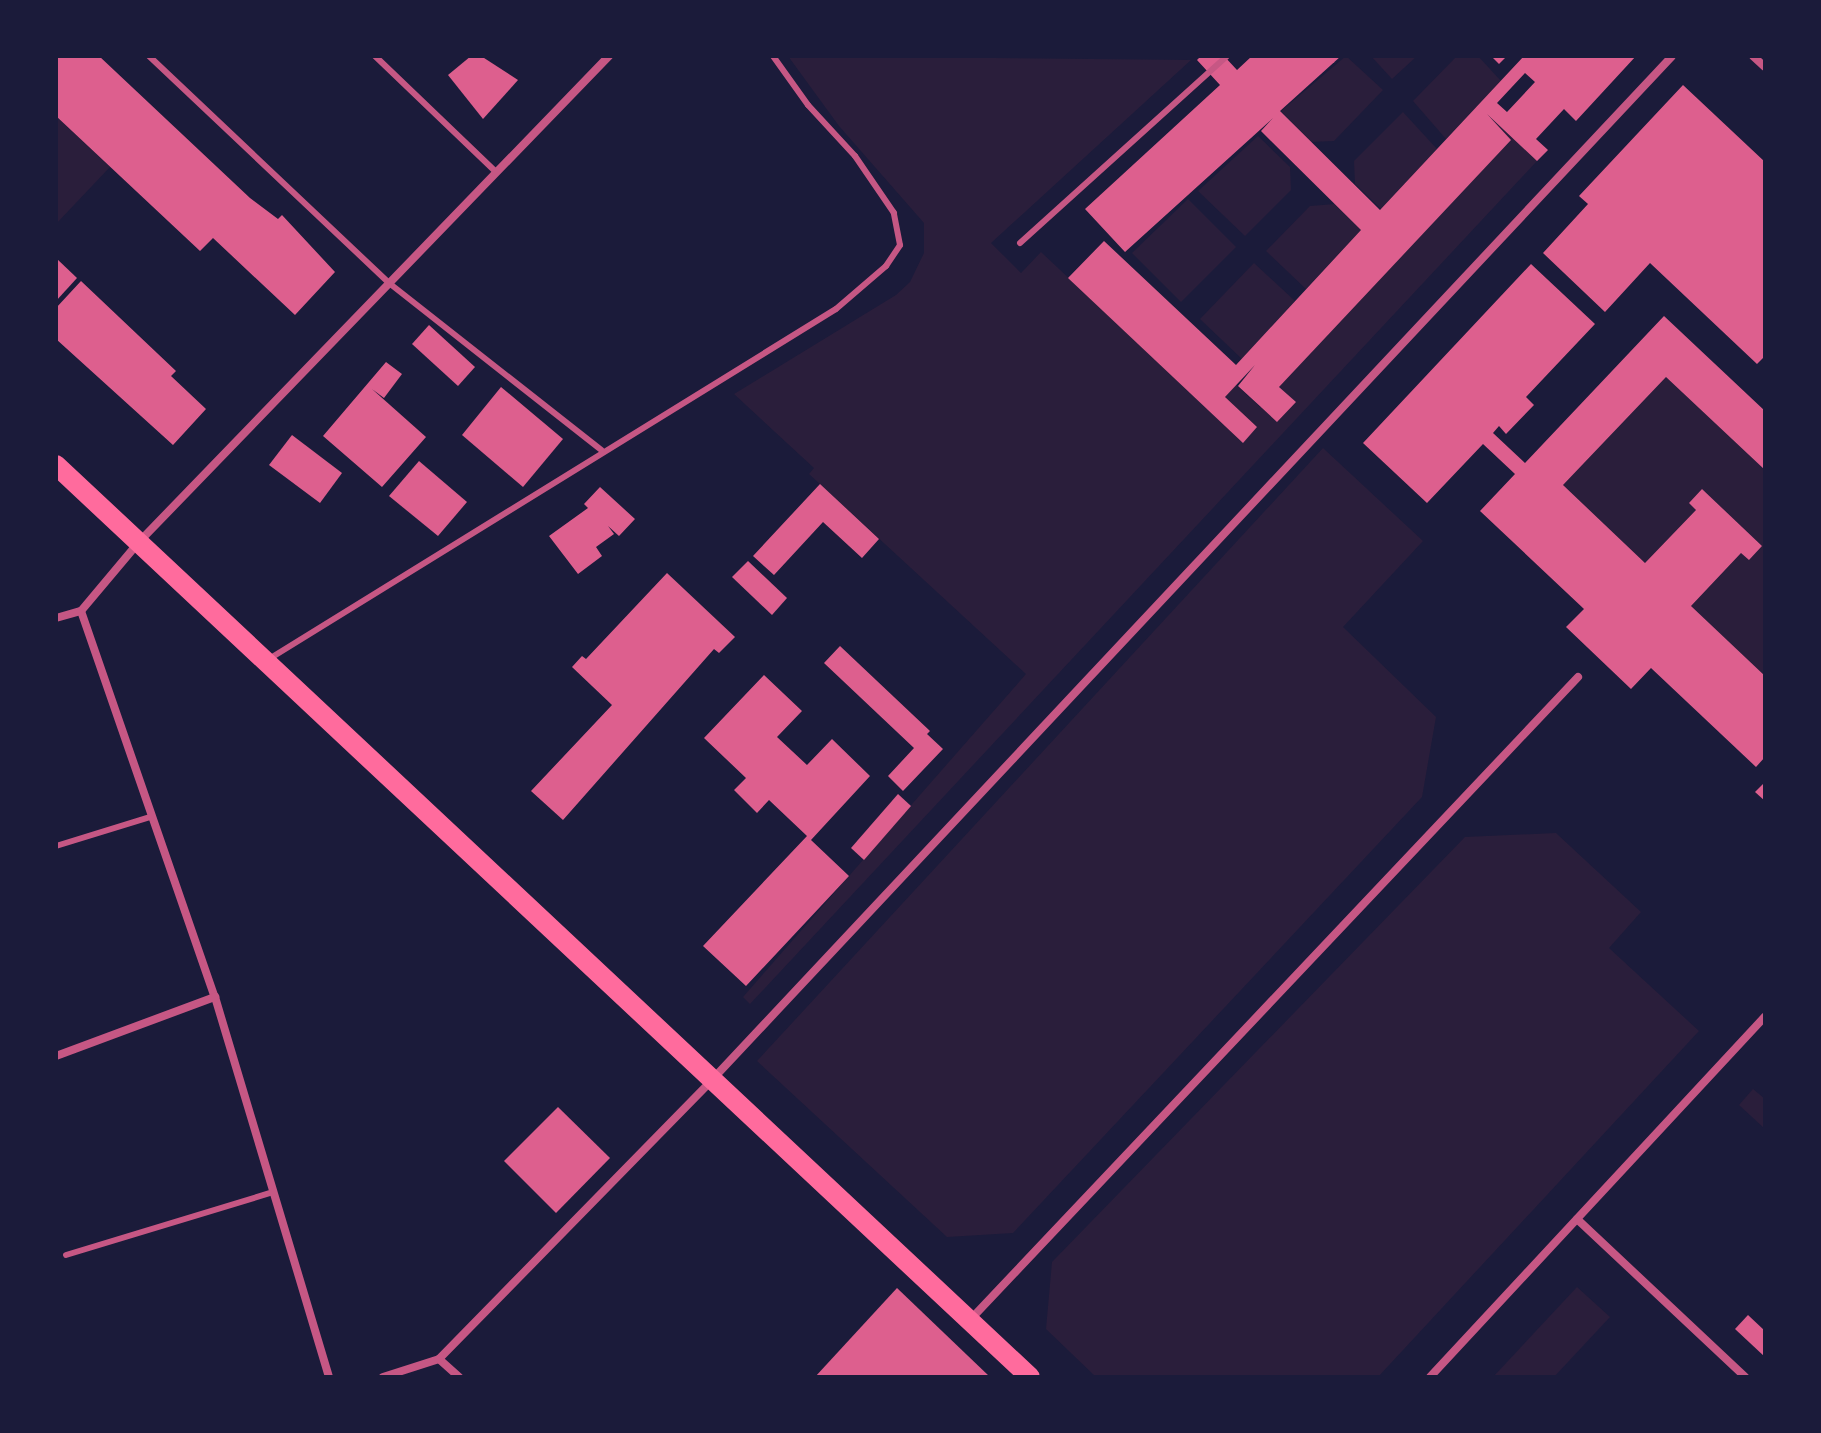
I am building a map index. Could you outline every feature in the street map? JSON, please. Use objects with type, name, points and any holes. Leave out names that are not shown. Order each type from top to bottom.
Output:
[{"type":"main road","points":[[56,465],[710,1082],[1030,1377]]},
{"type":"street","points":[[56,618],[81,611],[138,543],[609,56]]},
{"type":"street","points":[[383,1377],[439,1359],[710,1082],[1672,56]]},
{"type":"street","points":[[1753,56],[1765,67]]},
{"type":"street","points":[[81,611],[215,997],[329,1377]]},
{"type":"street","points":[[969,1320],[1578,677]]},
{"type":"street","points":[[56,1056],[215,997]]},
{"type":"street","points":[[1430,1377],[1765,1017]]},
{"type":"street","points":[[1577,1219],[1745,1377]]},
{"type":"street","points":[[439,1359],[459,1377]]},
{"type":"lane","points":[[149,56],[389,283],[601,450]]},
{"type":"lane","points":[[375,56],[496,172]]},
{"type":"lane","points":[[267,661],[601,450],[836,309],[886,266],[900,245],[894,213],[863,168],[773,56]]},
{"type":"lane","points":[[1020,243],[1227,56]]},
{"type":"lane","points":[[56,846],[150,817]]},
{"type":"lane","points":[[66,1255],[273,1192]]},
{"type":"shaded area","points":[[788,56],[1191,60],[991,243],[1021,273],[1041,252],[1243,442],[1225,397],[1236,385],[1260,407],[1295,402],[1279,387],[1487,114],[1537,161],[750,1004],[743,997],[1026,674],[809,474],[814,468],[734,394],[896,295],[910,282],[924,253],[924,223],[839,126]]},
{"type":"shaded area","points":[[1346,56],[1383,90],[1334,141],[1310,142],[1281,111]]},
{"type":"shaded area","points":[[1371,56],[1417,56],[1392,79]]},
{"type":"shaded area","points":[[1457,56],[1478,56],[1501,81],[1446,139],[1413,101]]},
{"type":"shaded area","points":[[1403,112],[1437,149],[1381,209],[1355,184],[1354,161]]},
{"type":"shaded area","points":[[56,116],[110,167],[56,224]]},
{"type":"shaded area","points":[[1258,136],[1290,167],[1291,190],[1245,236],[1198,191]]},
{"type":"shaded area","points":[[1188,199],[1236,247],[1181,302],[1132,253]]},
{"type":"shaded area","points":[[1335,204],[1361,230],[1306,289],[1266,251],[1310,206]]},
{"type":"shaded area","points":[[1254,263],[1295,301],[1242,359],[1200,319]]},
{"type":"shaded area","points":[[1666,377],[1765,470],[1765,676],[1691,606],[1741,553],[1749,560],[1762,546],[1702,489],[1689,503],[1696,510],[1645,563],[1563,485]]},
{"type":"shaded area","points":[[1323,448],[1423,541],[1343,627],[1436,717],[1422,797],[1013,1233],[947,1237],[757,1061]]},
{"type":"shaded area","points":[[1556,833],[1641,912],[1609,948],[1699,1031],[1378,1377],[1096,1377],[1046,1329],[1052,1262],[1465,837]]},
{"type":"shaded area","points":[[1753,1089],[1765,1099],[1765,1129],[1739,1105]]},
{"type":"shaded area","points":[[1577,1287],[1610,1317],[1554,1377],[1493,1377]]},
{"type":"building","points":[[56,56],[99,56],[250,198],[278,219],[282,215],[335,272],[295,315],[213,238],[200,251],[56,116]]},
{"type":"building","points":[[471,56],[481,56],[518,80],[483,119],[448,75]]},
{"type":"building","points":[[1201,56],[1224,56],[1237,70],[1252,56],[1341,56],[1280,111],[1380,210],[1524,56],[1636,56],[1576,121],[1564,109],[1536,139],[1548,150],[1537,161],[1487,114],[1511,140],[1279,387],[1296,402],[1277,422],[1238,386],[1255,365],[1225,397],[1257,427],[1243,443],[1068,278],[1104,241],[1236,365],[1361,230],[1261,131],[1273,118],[1125,252],[1085,209],[1220,85],[1197,60]],"holes":[[[1525,73],[1535,82],[1507,112],[1497,103]]]},
{"type":"building","points":[[1491,56],[1507,56],[1499,64]]},
{"type":"building","points":[[1683,85],[1765,162],[1765,356],[1757,364],[1650,263],[1605,312],[1543,253],[1588,204],[1579,196]]},
{"type":"building","points":[[56,258],[77,278],[56,301]]},
{"type":"building","points":[[1531,264],[1595,324],[1526,397],[1534,405],[1506,434],[1499,426],[1493,433],[1525,463],[1664,316],[1765,411],[1765,470],[1666,377],[1563,485],[1645,563],[1696,510],[1689,503],[1702,489],[1762,546],[1749,560],[1741,553],[1691,606],[1765,676],[1765,757],[1756,767],[1651,668],[1631,689],[1566,627],[1584,609],[1480,511],[1515,474],[1483,444],[1427,503],[1363,443]]},
{"type":"building","points":[[81,281],[176,371],[171,376],[206,409],[173,445],[56,339],[56,308]]},
{"type":"building","points":[[429,325],[475,367],[458,386],[412,344]]},
{"type":"building","points":[[386,362],[402,374],[384,398],[372,389],[426,437],[382,487],[323,436]]},
{"type":"building","points":[[501,387],[563,439],[523,487],[462,435]]},
{"type":"building","points":[[292,435],[342,473],[320,503],[269,465]]},
{"type":"building","points":[[419,461],[467,502],[438,536],[389,496]]},
{"type":"building","points":[[820,484],[879,539],[862,558],[823,522],[774,575],[753,556]]},
{"type":"building","points":[[600,487],[635,519],[619,536],[608,526],[614,534],[596,547],[602,556],[578,574],[549,536],[588,508],[584,504]]},
{"type":"building","points":[[748,561],[787,598],[772,615],[732,577]]},
{"type":"building","points":[[667,573],[735,637],[719,653],[714,649],[563,820],[531,791],[612,705],[572,667],[582,656],[586,659]]},
{"type":"building","points":[[840,646],[930,731],[927,734],[943,749],[903,791],[888,776],[914,748],[824,663]]},
{"type":"building","points":[[764,675],[802,711],[777,737],[807,765],[832,739],[870,776],[811,840],[849,876],[746,986],[703,946],[807,836],[769,800],[757,813],[734,790],[746,778],[704,738]]},
{"type":"building","points":[[1765,782],[1765,801],[1755,792]]},
{"type":"building","points":[[898,794],[911,806],[864,860],[851,848]]},
{"type":"building","points":[[558,1107],[610,1158],[556,1213],[504,1161]]},
{"type":"building","points":[[897,1288],[990,1377],[815,1377]]},
{"type":"building","points":[[1748,1315],[1765,1331],[1765,1357],[1735,1329]]}]
